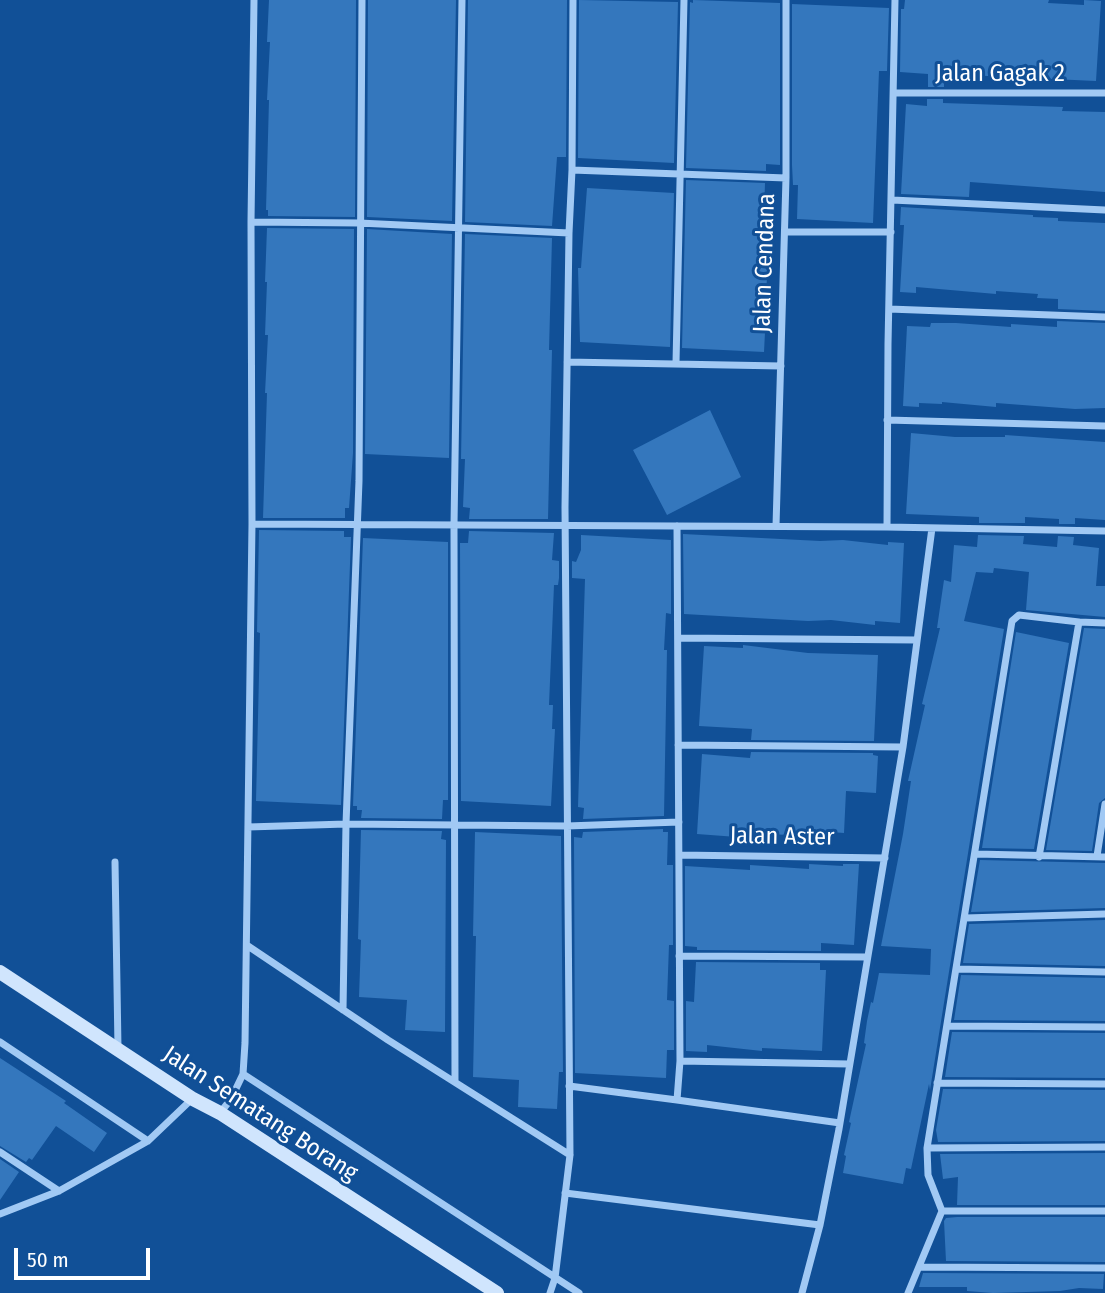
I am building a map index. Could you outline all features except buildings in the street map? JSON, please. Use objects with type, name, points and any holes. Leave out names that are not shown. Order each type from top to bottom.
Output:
[{"type":"street","points":[[220,1113],[231,1099],[243,1074],[248,946],[254,0]]},
{"type":"street","points":[[343,1010],[346,824],[358,525],[362,0]]},
{"type":"street","points":[[455,1082],[454,525],[462,0]]},
{"type":"street","points":[[550,1293],[555,1278],[570,1155],[565,526],[573,0]]},
{"type":"street","points":[[676,363],[684,0]]},
{"type":"street","name":"Jalan Cendana","points":[[776,526],[785,232],[786,0]]},
{"type":"street","points":[[887,527],[895,0]]},
{"type":"street","name":"Jalan Gagak 2","points":[[894,93],[1105,93]]},
{"type":"street","points":[[572,170],[786,178]]},
{"type":"street","points":[[892,200],[1105,210]]},
{"type":"street","points":[[251,222],[359,223],[569,233]]},
{"type":"street","points":[[785,232],[891,232]]},
{"type":"street","points":[[889,309],[1105,317]]},
{"type":"street","points":[[567,362],[781,366]]},
{"type":"street","points":[[887,420],[1105,426]]},
{"type":"street","points":[[252,524],[776,526],[1105,531]]},
{"type":"street","points":[[677,526],[680,1061],[677,1100]]},
{"type":"street","points":[[802,1293],[820,1225],[840,1123],[903,747],[932,528]]},
{"type":"street","points":[[908,1293],[942,1211],[928,1175],[927,1148],[1012,621],[1019,615],[1105,623]]},
{"type":"street","points":[[1039,857],[1079,622]]},
{"type":"street","points":[[678,638],[917,640]]},
{"type":"street","points":[[678,746],[903,747]]},
{"type":"street","points":[[976,854],[1101,856],[1105,804]]},
{"type":"street","points":[[248,827],[346,824],[567,826],[679,822]]},
{"type":"street","name":"Jalan Aster","points":[[679,855],[885,858]]},
{"type":"street","points":[[115,862],[118,1049]]},
{"type":"street","points":[[965,918],[1105,914]]},
{"type":"street","points":[[248,946],[570,1155]]},
{"type":"street","points":[[679,956],[867,957]]},
{"type":"street","points":[[957,969],[1105,972]]},
{"type":"street","name":"Jalan Sematang Borang","points":[[0,972],[118,1049],[190,1103],[220,1113],[497,1293]]},
{"type":"street","points":[[947,1026],[1105,1027]]},
{"type":"street","points":[[0,1042],[148,1141]]},
{"type":"street","points":[[680,1061],[849,1064]]},
{"type":"street","points":[[243,1074],[579,1293]]},
{"type":"street","points":[[937,1083],[1105,1084]]},
{"type":"street","points":[[569,1086],[840,1123]]},
{"type":"street","points":[[0,1214],[60,1191],[148,1141],[190,1103]]},
{"type":"street","points":[[927,1148],[1105,1147]]},
{"type":"street","points":[[0,1152],[60,1191]]},
{"type":"street","points":[[565,1193],[820,1225]]},
{"type":"street","points":[[942,1211],[1105,1211]]},
{"type":"street","points":[[919,1267],[1105,1268]]}]
